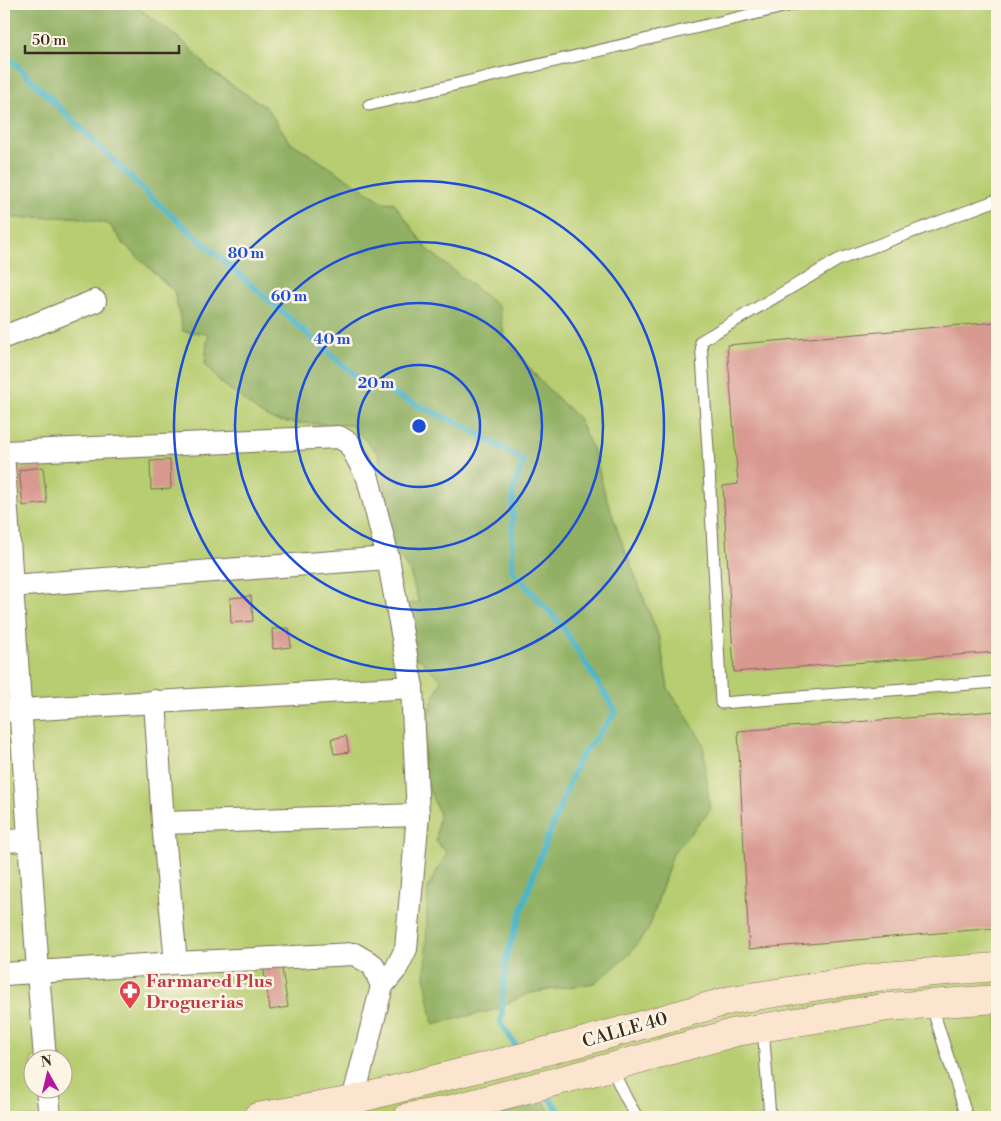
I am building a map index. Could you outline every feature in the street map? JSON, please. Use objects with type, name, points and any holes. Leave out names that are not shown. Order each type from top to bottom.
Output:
[{"type":"main road","name":"CALLE 40","points":[[257,1117],[353,1109],[448,1076],[578,1043],[730,1000],[884,976],[997,967]]},
{"type":"main road","name":"CALLE 40","points":[[408,1117],[448,1110],[736,1032],[888,1007],[997,999]]},
{"type":"street","points":[[4,337],[95,301]]},
{"type":"street","points":[[4,452],[339,437],[349,443],[368,478],[388,558],[412,687],[418,815],[406,949],[396,969],[382,986],[353,1109]]},
{"type":"street","points":[[4,466],[11,586],[12,710],[28,840],[44,1048]]},
{"type":"street","points":[[11,586],[388,558]]},
{"type":"street","points":[[12,710],[412,687]]},
{"type":"street","points":[[155,701],[163,823],[176,963]]},
{"type":"street","points":[[163,823],[418,815]]},
{"type":"street","points":[[4,841],[28,840]]},
{"type":"street","points":[[4,974],[354,954],[373,965],[382,986]]},
{"type":"street","points":[[48,1098],[50,1117]]},
{"type":"lane","points":[[369,105],[796,4]]},
{"type":"lane","points":[[997,200],[838,260],[701,341],[721,703],[997,682]]},
{"type":"lane","points":[[931,1004],[967,1117]]},
{"type":"lane","points":[[762,1028],[770,1117]]},
{"type":"lane","points":[[599,1070],[626,1098],[637,1117]]},
{"type":"green space","points":[[4,4],[133,4],[185,43],[212,72],[266,107],[290,142],[383,202],[394,203],[427,249],[499,307],[505,339],[544,385],[578,418],[595,455],[604,491],[619,535],[660,640],[668,689],[703,743],[710,811],[673,853],[649,928],[628,956],[594,983],[529,993],[494,1010],[433,1024],[425,978],[428,887],[447,853],[436,841],[439,813],[421,770],[429,710],[441,680],[421,660],[395,648],[403,604],[419,602],[410,572],[386,534],[386,492],[379,454],[350,425],[295,423],[273,420],[260,413],[218,380],[205,364],[208,334],[183,331],[174,291],[122,242],[109,224],[76,217],[4,218]]},
{"type":"green space","points":[[133,4],[997,4],[997,1117],[552,1117],[539,1093],[449,1117],[4,1117],[4,218],[76,217],[109,224],[122,242],[174,291],[183,331],[208,334],[205,364],[218,380],[260,413],[273,420],[295,423],[350,425],[379,454],[386,492],[386,534],[410,572],[419,603],[395,648],[421,660],[441,680],[429,710],[421,770],[439,813],[436,841],[447,853],[428,887],[433,1024],[494,1010],[529,993],[594,983],[649,928],[673,853],[710,811],[686,715],[668,689],[660,640],[619,535],[604,491],[595,455],[578,418],[544,385],[505,339],[498,307],[427,249],[394,203],[383,202],[290,142],[266,107],[212,72],[185,43]]},
{"type":"green space","points":[[540,1093],[552,1117],[449,1117]]},
{"type":"building","points":[[997,322],[997,652],[734,672],[723,486],[738,484],[727,345]]},
{"type":"building","points":[[170,460],[171,489],[151,490],[150,461]]},
{"type":"building","points":[[43,467],[47,503],[23,506],[19,470]]},
{"type":"building","points":[[251,596],[253,621],[231,623],[230,598]]},
{"type":"building","points":[[289,628],[291,647],[273,649],[272,629]]},
{"type":"building","points":[[997,711],[997,928],[749,949],[738,731]]},
{"type":"building","points":[[346,736],[349,752],[334,754],[331,739]]},
{"type":"building","points":[[281,963],[288,1007],[270,1010],[263,965]]},
{"type":"waterway","points":[[4,53],[154,200],[358,378],[468,428],[524,461],[513,490],[512,570],[562,626],[616,712],[579,759],[535,870],[506,958],[501,1023],[519,1051]]},
{"type":"waterway","points":[[545,1091],[563,1117]]},
{"type":"place","name":"Farmared Plus Droguerias","points":[[130,1010]]}]
